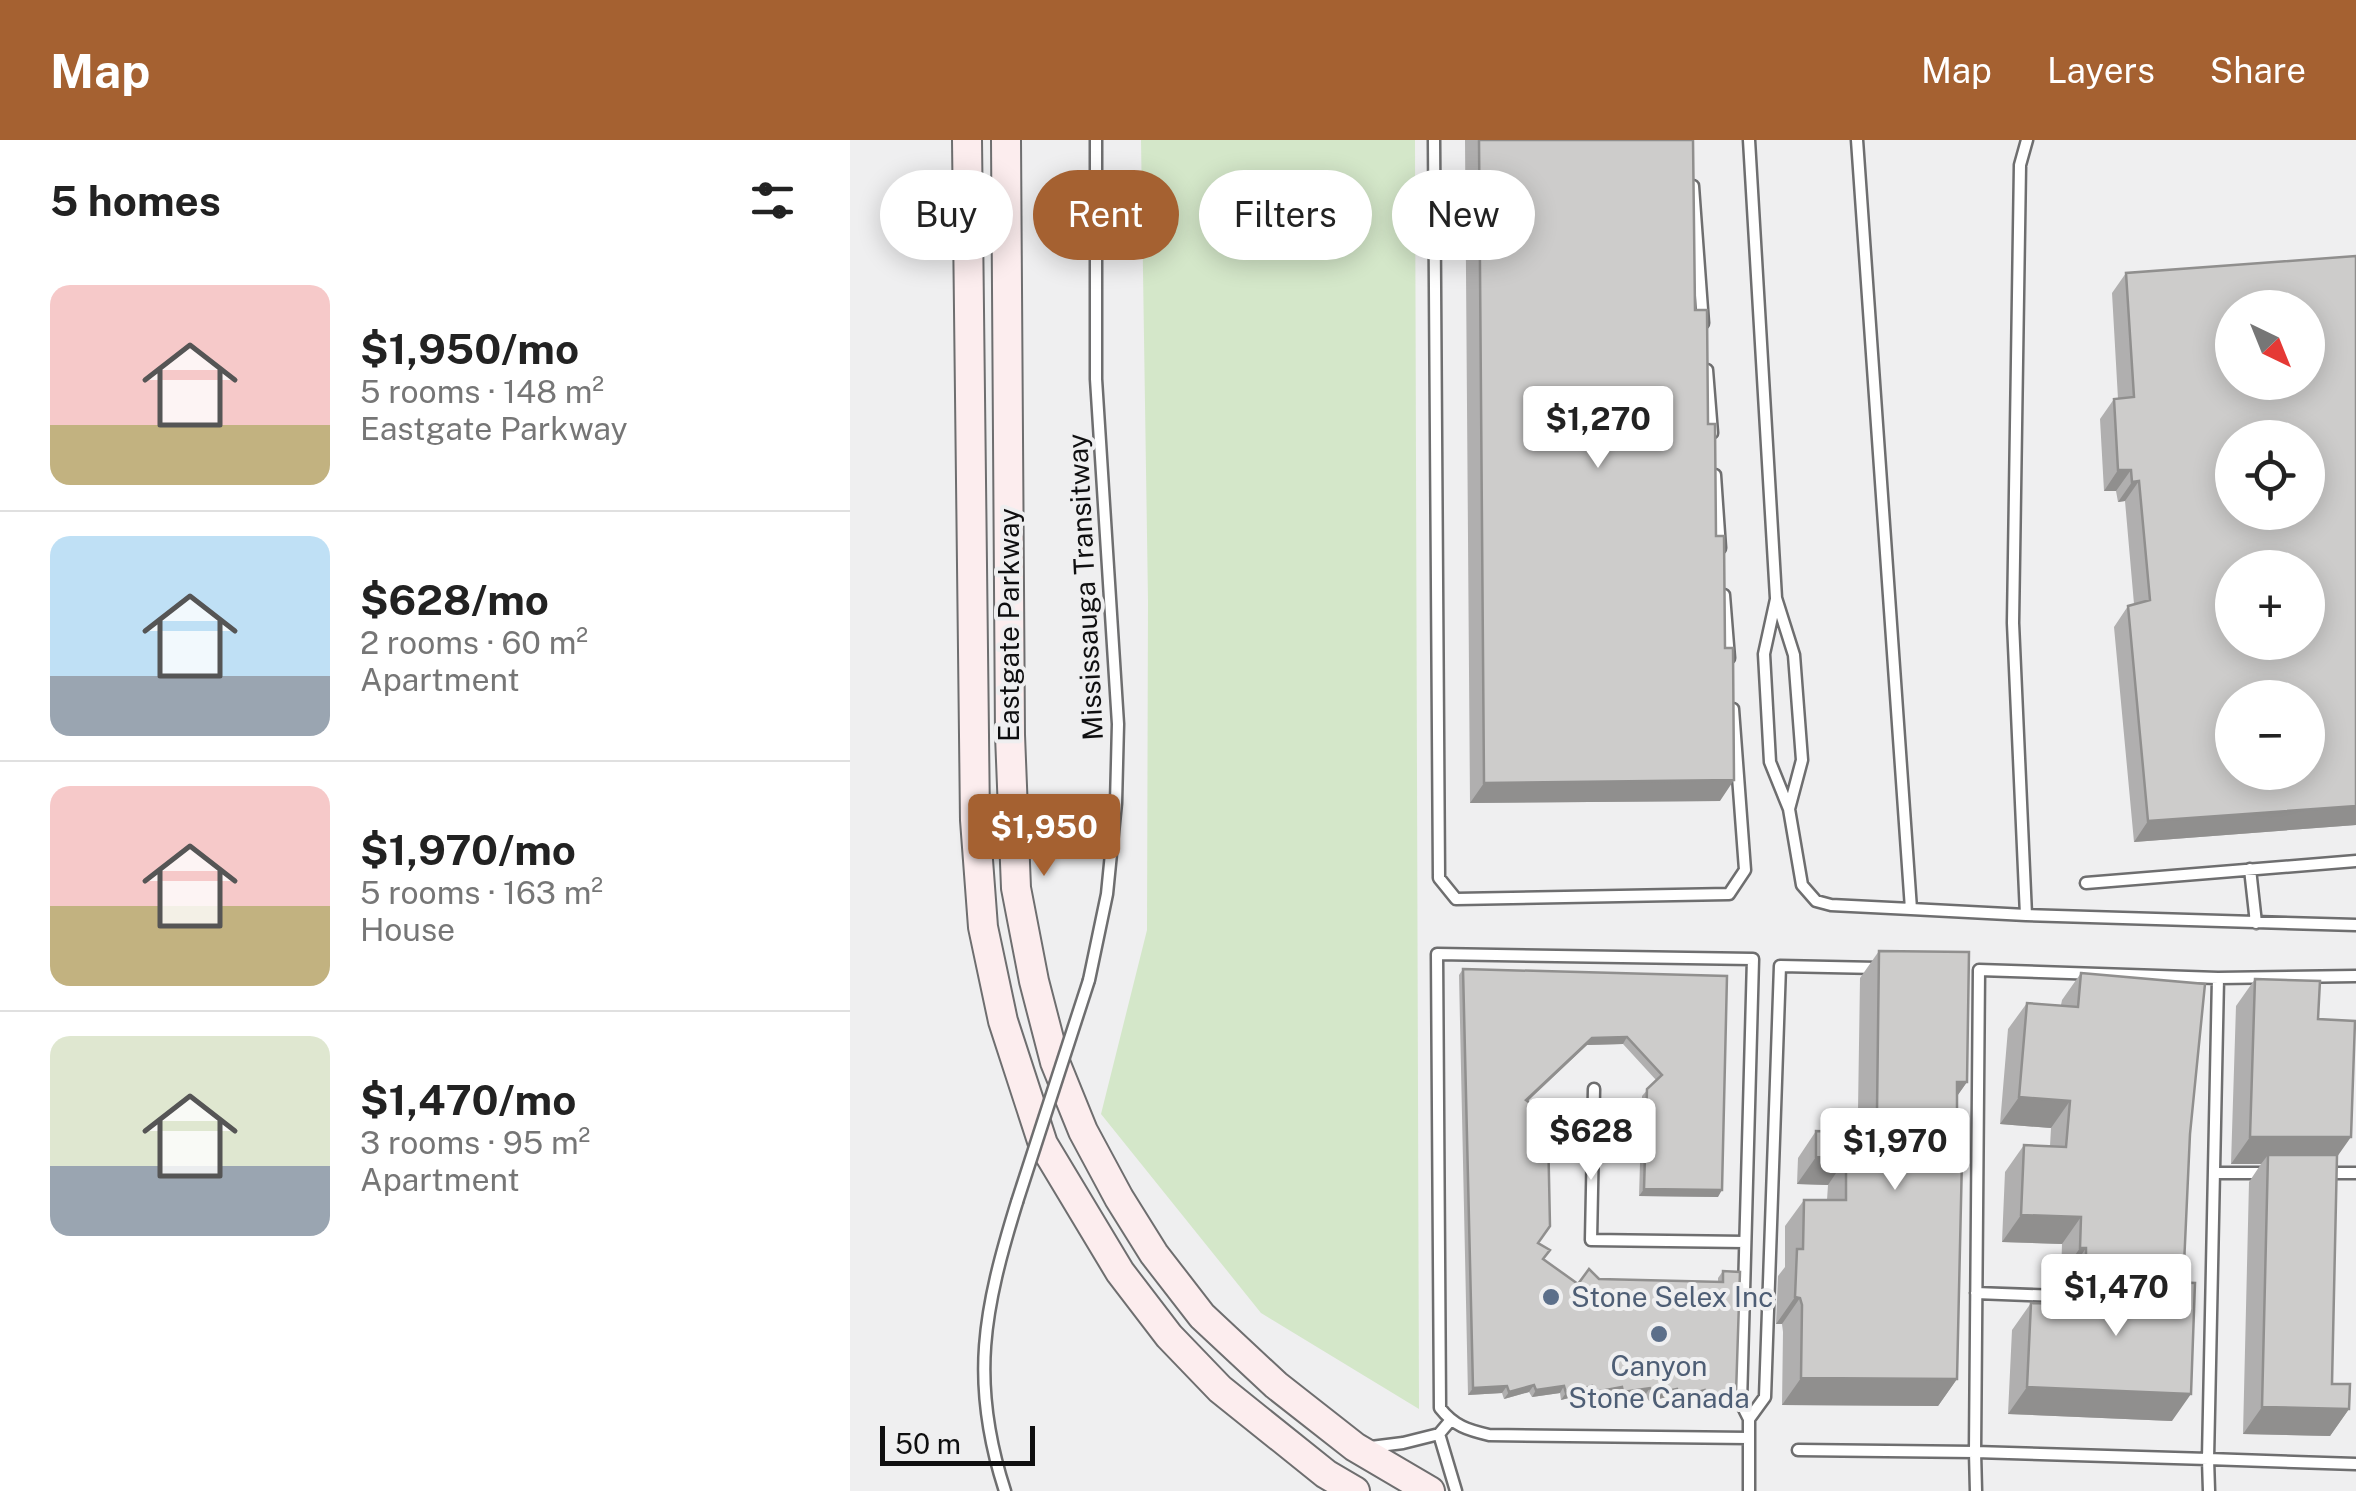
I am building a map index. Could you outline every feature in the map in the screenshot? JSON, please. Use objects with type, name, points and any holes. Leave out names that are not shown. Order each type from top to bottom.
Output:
[{"type":"main road","name":"Eastgate Parkway","points":[[967,140],[974,820],[983,926],[1003,1021],[1043,1144],[1120,1272],[1170,1336],[1220,1389],[1326,1474],[1355,1491]]},
{"type":"main road","name":"Eastgate Parkway","points":[[1006,140],[1010,735],[1016,888],[1055,1062],[1084,1132],[1119,1198],[1154,1254],[1202,1316],[1276,1385],[1355,1447],[1430,1491]]},
{"type":"lane","name":"Mississauga Transitway","points":[[1005,1491],[994,1458],[983,1388],[986,1317],[1017,1202],[1089,980],[1107,894],[1116,803],[1118,724],[1096,378],[1096,140]]},
{"type":"lane","points":[[1434,140],[1440,878],[1456,899],[1729,894],[1745,870],[1732,692]]},
{"type":"lane","points":[[1749,140],[1776,598],[1794,655],[1802,760],[1789,809]]},
{"type":"lane","points":[[1857,140],[1911,908]]},
{"type":"lane","points":[[2026,915],[2013,622],[2020,165],[2027,140]]},
{"type":"lane","points":[[1692,180],[1704,337]]},
{"type":"lane","points":[[1706,357],[1721,554]]},
{"type":"lane","points":[[1722,574],[1730,672]]},
{"type":"lane","points":[[1776,598],[1764,654],[1770,762],[1789,809],[1802,885],[1816,901],[2026,915],[2356,925]]},
{"type":"lane","points":[[2086,883],[2356,861]]},
{"type":"lane","points":[[2250,870],[2256,923]]},
{"type":"lane","points":[[1749,1438],[1489,1435],[1450,1421],[1440,1408],[1437,954],[1753,959],[1741,1403],[1749,1420],[1749,1438],[1749,1491]]},
{"type":"lane","points":[[1749,1420],[1765,1397],[1780,966],[1900,968]]},
{"type":"lane","points":[[1960,970],[2218,978],[2356,976]]},
{"type":"lane","points":[[1976,1491],[1980,970]]},
{"type":"lane","points":[[2210,1491],[2218,978]]},
{"type":"lane","points":[[1594,1089],[1592,1240],[1745,1242]]},
{"type":"lane","points":[[2214,1173],[2285,1173]]},
{"type":"lane","points":[[2320,1173],[2356,1173]]},
{"type":"lane","points":[[1976,1293],[2093,1298]]},
{"type":"lane","points":[[2191,1302],[2211,1302]]},
{"type":"lane","points":[[1355,1447],[1385,1446],[1439,1434],[1450,1421]]},
{"type":"lane","points":[[1439,1434],[1456,1491]]},
{"type":"lane","points":[[1798,1450],[2356,1464]]},
{"type":"green space","points":[[1141,140],[1415,140],[1415,170],[1392,170],[1392,260],[1415,260],[1419,1409],[1261,1313],[1101,1114],[1147,930],[1148,601],[1143,260],[1179,260],[1179,170],[1141,170]]},
{"type":"building","points":[[1479,140],[1693,140],[1695,310],[1707,310],[1708,424],[1715,424],[1716,536],[1724,536],[1725,648],[1733,648],[1734,780],[1484,783],[1480,260],[1535,260],[1535,170],[1479,170]]},
{"type":"building","points":[[2356,256],[2356,806],[2148,821],[2128,606],[2150,600],[2139,481],[2132,482],[2131,470],[2118,470],[2114,399],[2134,397],[2126,273]]},
{"type":"building","points":[[1879,951],[1969,952],[1967,1082],[1957,1082],[1957,1114],[1963,1114],[1957,1379],[1801,1378],[1802,1305],[1800,1298],[1795,1297],[1797,1249],[1803,1249],[1804,1200],[1846,1200],[1846,1158],[1816,1157],[1816,1131],[1845,1132],[1846,1111],[1877,1111]]},
{"type":"building","points":[[1463,969],[1727,976],[1722,1190],[1644,1189],[1647,1089],[1662,1075],[1627,1037],[1592,1038],[1526,1100],[1544,1113],[1542,1127],[1548,1130],[1550,1226],[1538,1243],[1550,1250],[1543,1259],[1578,1284],[1589,1269],[1599,1279],[1723,1282],[1723,1271],[1740,1272],[1736,1394],[1708,1394],[1705,1390],[1681,1397],[1677,1389],[1653,1394],[1650,1388],[1623,1392],[1622,1387],[1595,1392],[1592,1386],[1566,1393],[1564,1386],[1536,1390],[1534,1385],[1509,1392],[1507,1386],[1473,1388]]},
{"type":"building","points":[[2081,973],[2205,984],[2190,1134],[2184,1265],[2086,1261],[2086,1248],[2080,1248],[2081,1217],[2021,1215],[2024,1145],[2066,1147],[2070,1101],[2019,1097],[2027,1003],[2078,1007]]},
{"type":"building","points":[[2255,979],[2320,981],[2318,1019],[2355,1021],[2351,1137],[2250,1137]]},
{"type":"building","points":[[2268,1155],[2337,1155],[2332,1384],[2350,1384],[2349,1409],[2262,1407]]},
{"type":"building","points":[[2085,1278],[2195,1283],[2191,1394],[2027,1387],[2031,1303],[2084,1305]]},
{"type":"place","name":"Stone Selex Inc","points":[[1551,1297]]},
{"type":"place","name":"Canyon Stone Canada","points":[[1659,1334]]}]
